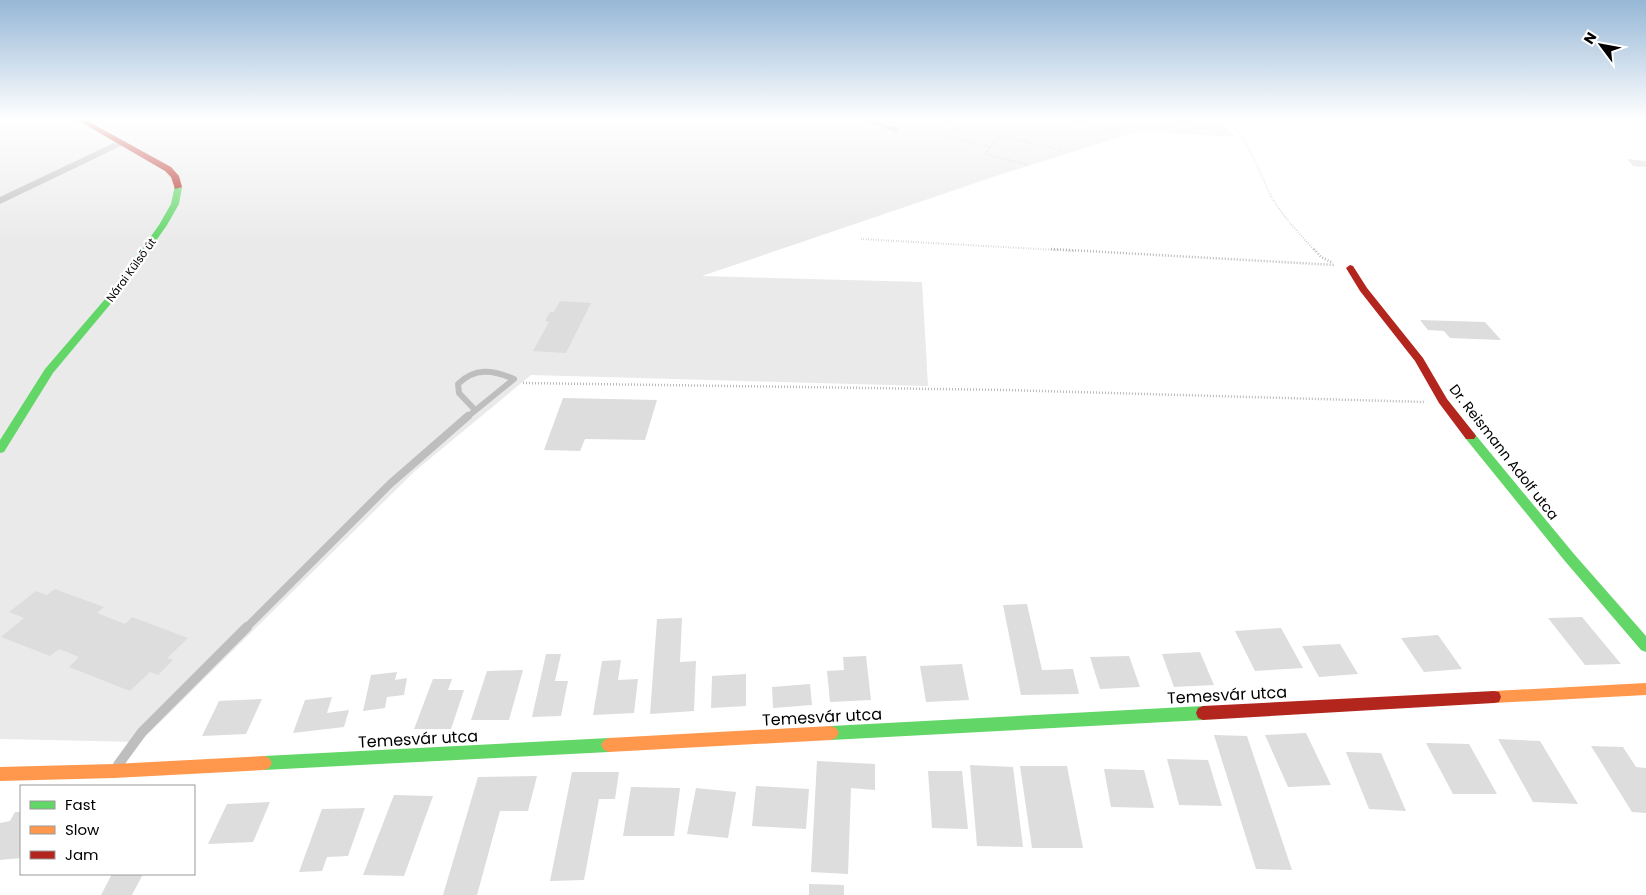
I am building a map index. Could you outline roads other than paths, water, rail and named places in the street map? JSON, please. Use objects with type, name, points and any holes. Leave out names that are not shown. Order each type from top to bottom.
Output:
[{"type":"street","points":[[0,201],[85,160]]},
{"type":"street","name":"Nárai Külső út","points":[[0,449],[49,371],[115,293],[163,225],[175,204],[178,187],[175,176],[168,168],[152,160]]},
{"type":"street","name":"Dr. Reismann Adolf utca","points":[[1350,268],[1419,360],[1445,403],[1567,556],[1646,646]]},
{"type":"street","name":"Temesvár utca","points":[[0,774],[114,771],[1646,689]]},
{"type":"lane","points":[[114,771],[121,758],[142,732],[405,469],[511,381],[489,370],[475,372],[462,379],[457,389],[475,410]]}]
